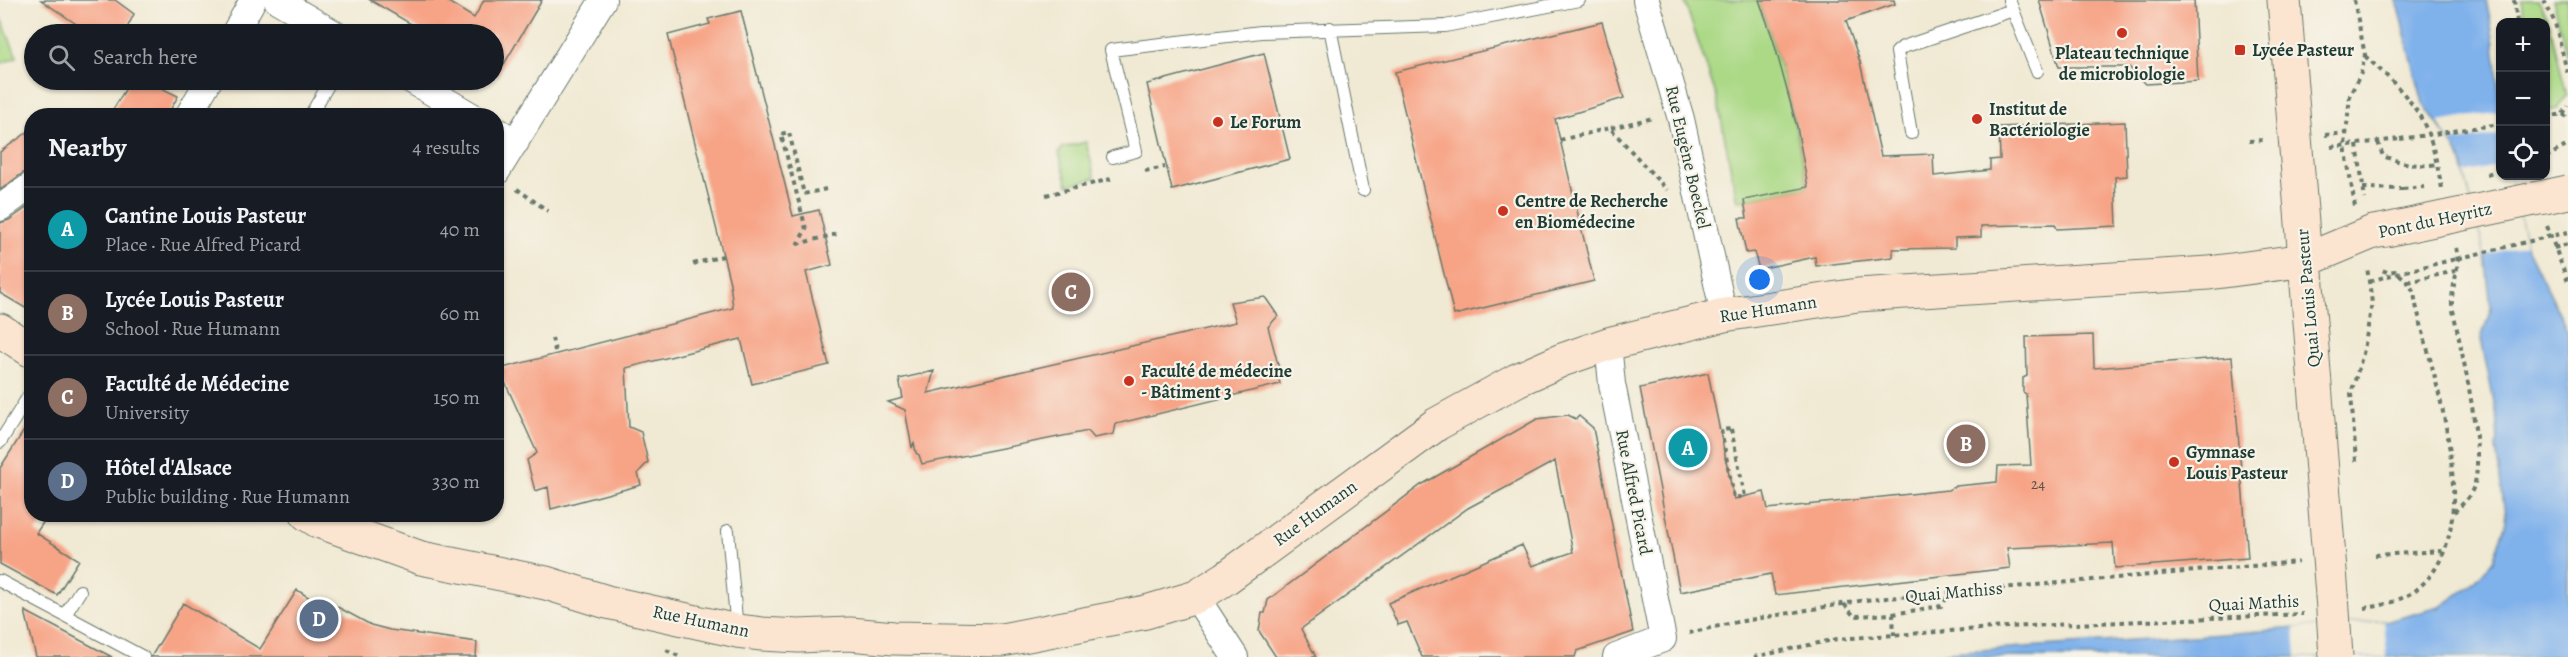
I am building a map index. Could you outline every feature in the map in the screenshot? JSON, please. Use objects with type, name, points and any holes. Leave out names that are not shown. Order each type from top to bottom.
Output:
[{"type":"street","points":[[240,24],[253,0]]},
{"type":"street","points":[[277,0],[318,24]]},
{"type":"street","points":[[505,180],[506,136],[603,0]]},
{"type":"street","name":"Rue Eugène Boeckel","points":[[1646,0],[1679,111],[1724,315]]},
{"type":"street","name":"Quai Louis Pasteur","points":[[2284,0],[2293,128],[2306,260],[2345,602],[2336,657]]},
{"type":"street","points":[[192,108],[202,90]]},
{"type":"street","points":[[428,90],[458,108]]},
{"type":"street","points":[[0,208],[24,191]]},
{"type":"street","name":"Pont du Heyritz","points":[[2306,260],[2373,232],[2568,192]]},
{"type":"street","name":"Rue Humann","points":[[328,522],[421,558],[546,583],[607,602],[754,641],[850,634],[895,648],[1002,640],[1111,620],[1196,597],[1226,578],[1437,424],[1517,380],[1562,360],[1608,344],[1724,315],[1858,295],[2209,273],[2306,260]]},
{"type":"street","points":[[0,330],[24,346]]},
{"type":"street","name":"Rue Alfred Picard","points":[[1608,344],[1612,384],[1663,639]]},
{"type":"street","points":[[1196,597],[1235,657]]},
{"type":"street","points":[[1616,657],[1663,639]]},
{"type":"lane","points":[[1113,157],[1136,151],[1111,50],[1262,32],[1445,26],[1579,0]]},
{"type":"lane","points":[[1911,133],[1897,52],[1903,47],[2011,5],[2037,71]]},
{"type":"lane","points":[[1330,28],[1363,190]]},
{"type":"lane","points":[[315,108],[325,90]]},
{"type":"lane","points":[[0,442],[24,404]]},
{"type":"lane","points":[[728,531],[754,641]]},
{"type":"lane","points":[[0,581],[143,657]]},
{"type":"lane","points":[[65,615],[80,591]]},
{"type":"path","points":[[2351,190],[2345,146],[2350,95],[2361,73],[2365,56],[2354,0]]},
{"type":"path","points":[[2514,0],[2516,18]]},
{"type":"path","points":[[2544,0],[2555,23],[2568,75]]},
{"type":"path","points":[[2365,56],[2396,85],[2418,113],[2432,145],[2442,190]]},
{"type":"path","points":[[2550,116],[2563,114],[2568,106]]},
{"type":"path","points":[[1560,140],[1679,111]]},
{"type":"path","points":[[2563,114],[2568,118]]},
{"type":"path","points":[[2331,147],[2496,125]]},
{"type":"path","points":[[1610,128],[1674,198]]},
{"type":"path","points":[[826,189],[804,194],[789,132],[782,135],[806,229],[796,245],[837,234]]},
{"type":"path","points":[[2378,142],[2383,156],[2391,159],[2428,166],[2437,164]]},
{"type":"path","points":[[2357,145],[2365,199]]},
{"type":"path","points":[[2550,156],[2567,147]]},
{"type":"path","points":[[1143,172],[1165,167]]},
{"type":"path","points":[[1046,195],[1121,177]]},
{"type":"path","points":[[505,180],[548,211]]},
{"type":"path","points":[[2364,188],[2403,189]]},
{"type":"path","points":[[2370,281],[2568,232]]},
{"type":"path","points":[[2554,248],[2568,244]]},
{"type":"path","points":[[2454,512],[2465,502],[2474,485],[2476,456],[2474,423],[2452,305],[2451,294],[2459,270],[2456,248]]},
{"type":"path","points":[[693,264],[723,256]]},
{"type":"path","points":[[2345,602],[2379,606],[2400,599],[2422,584],[2437,568],[2454,512],[2455,485],[2444,420],[2411,286],[2398,274],[2382,270]]},
{"type":"path","points":[[2407,282],[2459,270]]},
{"type":"path","points":[[2356,464],[2351,394],[2372,303],[2369,274]]},
{"type":"path","points":[[552,338],[556,355]]},
{"type":"path","points":[[1731,429],[1744,496],[1734,498],[1721,430],[1731,429]]},
{"type":"path","points":[[2376,555],[2443,551]]},
{"type":"path","name":"Quai Mathiss","points":[[1663,639],[1732,622],[1844,603],[2298,562]]},
{"type":"path","points":[[1844,603],[1854,616],[1893,614],[1941,606],[1950,592]]},
{"type":"path","points":[[1893,614],[1894,635]]},
{"type":"path","name":"Quai Mathis","points":[[1754,657],[1837,639],[2007,627],[2304,614]]},
{"type":"green space","points":[[1684,0],[1766,0],[1760,3],[1787,94],[1808,187],[1737,201],[1717,98]]},
{"type":"green space","points":[[2521,0],[2539,0],[2547,18],[2523,18]]},
{"type":"green space","points":[[2553,0],[2568,0],[2568,57]]},
{"type":"green space","points":[[0,16],[17,57],[0,64]]},
{"type":"green space","points":[[2550,25],[2567,96],[2558,109],[2550,110]]},
{"type":"green space","points":[[1086,142],[1095,178],[1068,185],[1059,153],[1062,148]]},
{"type":"water","points":[[2396,0],[2486,0],[2496,58],[2496,180],[2510,180],[2526,245],[2568,331],[2568,657],[1927,657],[1949,652],[2392,620],[2440,607],[2471,585],[2493,561],[2506,522],[2496,448],[2498,421],[2481,339],[2491,308],[2485,255],[2460,156],[2423,103]]},
{"type":"pier","points":[[2496,113],[2496,136],[2451,142],[2438,122]]},
{"type":"pier","points":[[2496,166],[2496,180],[2510,180],[2526,245],[2485,255],[2465,173]]},
{"type":"pier","points":[[2384,621],[2387,657],[2296,657],[2294,628]]},
{"type":"building","points":[[41,0],[115,0],[134,14],[129,24],[76,24]]},
{"type":"building","points":[[370,0],[445,0],[474,18],[484,0],[542,0],[504,64],[504,24],[411,24]]},
{"type":"building","points":[[1759,0],[1894,0],[1895,4],[1846,21],[1860,62],[1881,156],[1933,154],[1934,176],[1990,170],[1990,160],[2000,159],[1999,127],[2125,122],[2127,176],[2115,177],[2117,226],[2057,229],[2055,224],[1981,226],[1981,237],[1955,238],[1955,248],[1893,249],[1893,257],[1816,266],[1815,257],[1759,269],[1754,252],[1746,253],[1739,218],[1747,218],[1744,200],[1808,187],[1797,127],[1773,39]]},
{"type":"building","name":"Plateau technique de microbiologie","points":[[2039,0],[2194,0],[2198,81],[2146,84],[2129,67],[2059,67]]},
{"type":"building","points":[[741,11],[793,216],[819,210],[832,265],[806,272],[829,365],[752,384],[741,339],[626,368],[629,427],[641,432],[648,462],[638,473],[641,485],[551,509],[548,487],[535,491],[527,460],[537,453],[504,380],[504,368],[733,308],[730,283],[668,35],[710,24],[708,19]]},
{"type":"building","name":"Centre de Recherche en Biomédecine","points":[[1602,22],[1624,98],[1555,119],[1594,281],[1454,315],[1395,72]]},
{"type":"building","name":"Le Forum","points":[[1264,53],[1290,159],[1172,190],[1147,84]]},
{"type":"building","points":[[125,90],[166,90],[178,96],[171,108],[114,108]]},
{"type":"building","points":[[24,135],[24,173],[0,190],[0,152]]},
{"type":"building","points":[[24,210],[24,307],[0,293],[0,223]]},
{"type":"building","name":"Faculté de médecine - Bâtiment 3","points":[[1265,297],[1278,316],[1268,327],[1279,368],[1277,371],[1280,384],[1116,424],[1114,434],[1094,438],[1088,431],[922,464],[916,453],[914,442],[912,448],[905,410],[888,402],[903,398],[899,379],[934,371],[928,393],[1236,322],[1230,302]]},
{"type":"building","points":[[2093,335],[2094,368],[2232,357],[2248,558],[2115,568],[2113,543],[2007,548],[2010,568],[1775,595],[1771,574],[1680,592],[1640,388],[1708,373],[1734,499],[1764,492],[1768,509],[1948,490],[1956,486],[1997,482],[1998,466],[2031,465],[2026,394],[2023,392],[2023,378],[2027,376],[2026,337]]},
{"type":"building","points":[[1568,415],[1576,419],[1579,416],[1593,428],[1633,632],[1577,651],[1575,657],[1422,657],[1407,622],[1398,625],[1388,603],[1522,545],[1532,566],[1573,552],[1555,461],[1468,508],[1301,629],[1316,657],[1276,657],[1259,631],[1262,613],[1265,613],[1268,600],[1421,485],[1537,419]]},
{"type":"building","points":[[24,430],[24,522],[44,522],[36,533],[79,560],[57,595],[0,564],[0,468]]},
{"type":"building","points":[[297,590],[316,602],[319,597],[371,625],[390,630],[477,642],[476,657],[151,657],[183,603],[260,649]]},
{"type":"building","points":[[25,611],[112,657],[36,657]]},
{"type":"place","name":"Plateau technique de microbiologie","points":[[2122,33]]},
{"type":"place","name":"Lycée Pasteur","points":[[2240,50]]},
{"type":"place","name":"Institut de Bactériologie","points":[[1977,119]]},
{"type":"place","name":"Le Forum","points":[[1218,122]]},
{"type":"place","name":"Centre de Recherche en Biomédecine","points":[[1503,211]]},
{"type":"place","name":"Faculté de Médecine","points":[[1071,292]]},
{"type":"place","name":"Faculté de médecine - Bâtiment 3","points":[[1129,381]]},
{"type":"place","name":"Lycée Louis Pasteur","points":[[1966,444]]},
{"type":"place","name":"Cantine Louis Pasteur","points":[[1688,448]]},
{"type":"place","name":"Gymnase Louis Pasteur","points":[[2174,462]]},
{"type":"place","name":"Hôtel d'Alsace","points":[[319,619]]}]
